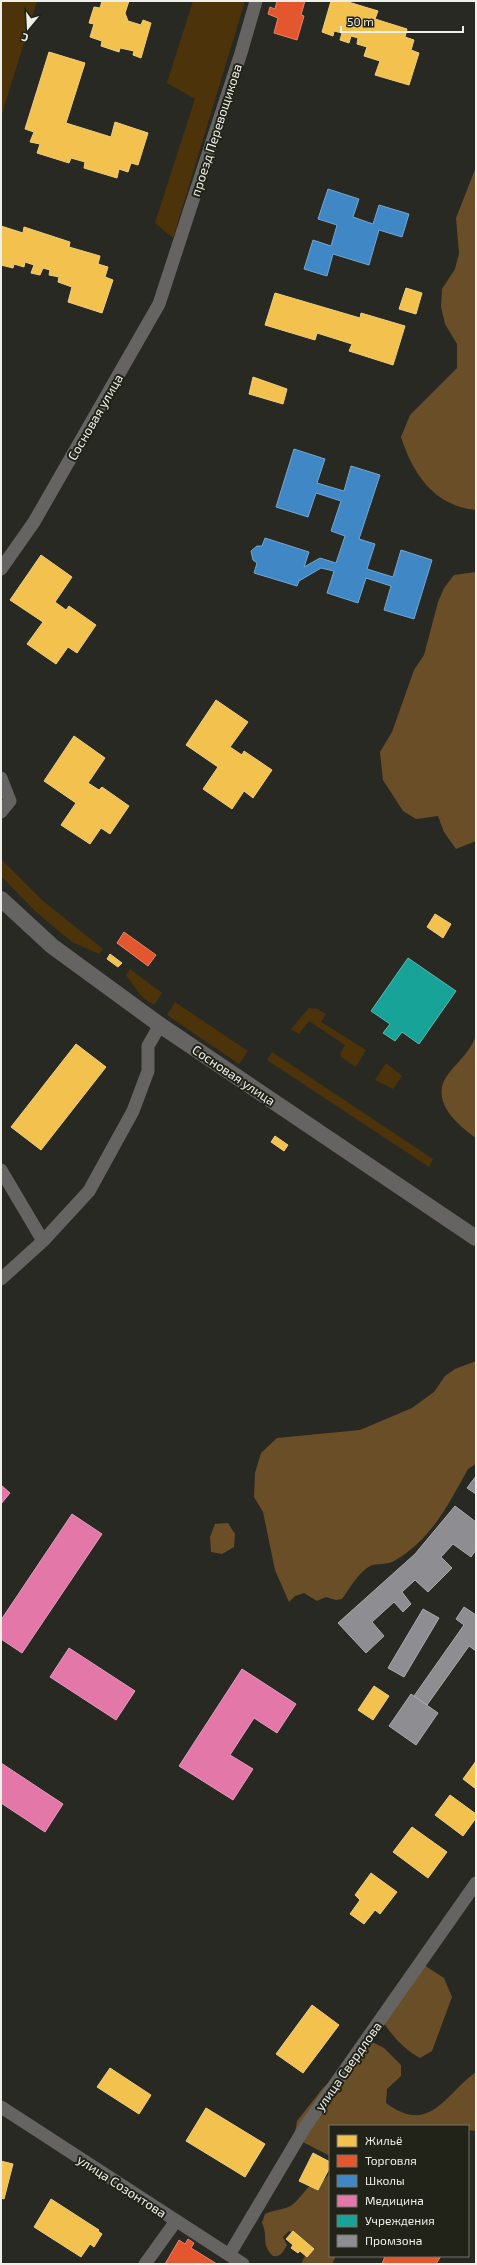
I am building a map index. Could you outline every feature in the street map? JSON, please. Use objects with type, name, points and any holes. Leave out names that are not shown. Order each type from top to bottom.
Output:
[{"type":"street","name":"проезд Перевощикова","points":[[175,258],[241,53],[256,1]]},
{"type":"street","name":"Сосновая улица","points":[[1,569],[34,522],[159,304],[175,258]]},
{"type":"street","points":[[1,778],[10,801],[1,812]]},
{"type":"street","name":"Сосновая улица","points":[[1,898],[52,946],[160,1025],[476,1238]]},
{"type":"street","points":[[1,1279],[44,1242],[89,1191],[133,1111],[148,1070],[148,1046],[160,1025]]},
{"type":"street","points":[[1,1170],[44,1242]]},
{"type":"street","name":"улица Свердлова","points":[[229,2255],[305,2127],[476,1883]]},
{"type":"street","name":"улица Созонтова","points":[[1,2107],[243,2264]]},
{"type":"street","points":[[145,2264],[176,2221]]},
{"type":"shaded area","points":[[1,1],[37,1],[1,117]]},
{"type":"shaded area","points":[[193,1],[245,1],[173,238],[155,223],[195,99],[167,83]]},
{"type":"shaded area","points":[[476,167],[476,510],[461,507],[448,502],[427,486],[412,463],[401,437],[410,415],[457,368],[457,344],[445,324],[441,307],[442,289],[455,269],[459,253],[456,218]]},
{"type":"shaded area","points":[[476,572],[476,841],[456,849],[444,832],[438,816],[416,819],[403,811],[383,780],[380,752],[392,732],[414,670],[424,655],[438,602],[444,588],[454,575]]},
{"type":"shaded area","points":[[1,859],[43,901],[103,949],[99,954],[72,942],[35,911],[1,876]]},
{"type":"shaded area","points":[[130,969],[162,993],[154,1005],[142,997],[126,975]]},
{"type":"shaded area","points":[[175,1002],[248,1051],[239,1064],[167,1015]]},
{"type":"shaded area","points":[[309,1008],[317,1009],[326,1014],[321,1022],[366,1050],[356,1067],[341,1057],[340,1054],[345,1045],[309,1021],[299,1034],[291,1029]]},
{"type":"shaded area","points":[[476,1036],[476,1138],[460,1126],[447,1110],[443,1101],[442,1092],[443,1083],[449,1073],[467,1051]]},
{"type":"shaded area","points":[[272,1052],[433,1159],[429,1167],[267,1060]]},
{"type":"shaded area","points":[[386,1063],[402,1076],[393,1089],[375,1080]]},
{"type":"shaded area","points":[[476,1361],[476,1464],[468,1469],[437,1521],[418,1543],[394,1561],[385,1564],[373,1565],[366,1569],[354,1581],[342,1599],[336,1600],[326,1597],[317,1601],[304,1593],[295,1596],[289,1602],[275,1570],[263,1512],[254,1497],[255,1473],[261,1453],[277,1438],[360,1430],[412,1408],[434,1392],[445,1376],[455,1369]]},
{"type":"shaded area","points":[[228,1523],[235,1534],[234,1547],[222,1554],[211,1552],[210,1537],[215,1524]]},
{"type":"shaded area","points":[[424,1965],[444,1978],[452,1997],[432,2051],[420,2058],[400,2043],[384,2023]]},
{"type":"shaded area","points":[[370,2041],[384,2048],[401,2065],[401,2076],[387,2089],[386,2103],[401,2112],[414,2115],[426,2113],[436,2108],[476,2072],[476,2131],[469,2130],[469,2125],[329,2125],[329,2155],[303,2142],[295,2133],[297,2121],[323,2088]]},
{"type":"shaded area","points":[[329,2174],[329,2257],[336,2257],[332,2264],[301,2264],[308,2250],[307,2243],[289,2231],[283,2237],[287,2245],[282,2254],[273,2256],[266,2244],[265,2232],[262,2223],[265,2214],[290,2206],[310,2186],[318,2181],[324,2180]]},
{"type":"building: Жильё","points":[[102,1],[129,1],[125,13],[128,21],[141,25],[143,20],[151,23],[141,58],[133,55],[134,51],[120,48],[119,52],[101,46],[102,41],[90,37],[94,24],[89,23],[94,7],[100,8]]},
{"type":"building: Жильё","points":[[331,1],[345,1],[378,11],[375,19],[407,29],[405,37],[414,40],[411,50],[419,53],[409,85],[375,75],[380,61],[364,56],[367,47],[357,44],[358,38],[351,36],[349,43],[340,40],[342,33],[334,31],[333,36],[322,32]]},
{"type":"building: Жильё","points":[[49,52],[85,63],[66,123],[111,137],[115,122],[148,133],[138,165],[131,163],[128,172],[119,169],[117,178],[84,168],[85,162],[71,158],[69,163],[37,153],[40,144],[30,142],[34,132],[25,129]]},
{"type":"building: Жильё","points":[[1,226],[23,233],[24,227],[70,242],[69,247],[100,256],[98,264],[108,267],[105,277],[113,280],[102,313],[68,302],[72,287],[58,282],[59,277],[49,275],[50,270],[43,268],[40,275],[31,273],[34,265],[25,262],[24,267],[14,264],[13,268],[1,265]]},
{"type":"building: Жильё","points":[[406,288],[422,293],[416,314],[399,309]]},
{"type":"building: Жильё","points":[[275,293],[360,318],[361,313],[405,326],[393,365],[349,351],[352,344],[317,333],[315,340],[265,325]]},
{"type":"building: Жильё","points":[[253,377],[287,389],[283,404],[249,394]]},
{"type":"building: Жильё","points":[[41,555],[72,577],[55,602],[66,610],[69,606],[96,625],[77,653],[68,647],[56,664],[27,644],[43,622],[10,600]]},
{"type":"building: Жильё","points":[[216,700],[248,722],[230,747],[242,755],[244,751],[272,770],[253,798],[244,791],[232,809],[203,789],[218,767],[186,745]]},
{"type":"building: Жильё","points":[[74,736],[105,758],[88,783],[99,790],[102,787],[129,806],[110,834],[101,828],[90,844],[61,825],[76,803],[44,781]]},
{"type":"building: Жильё","points":[[435,914],[451,924],[443,938],[427,927]]},
{"type":"building: Жильё","points":[[110,954],[122,963],[118,967],[107,959]]},
{"type":"building: Жильё","points":[[76,1044],[106,1067],[41,1150],[11,1127]]},
{"type":"building: Жильё","points":[[275,1136],[288,1145],[284,1151],[271,1142]]},
{"type":"building: Жильё","points":[[374,1686],[389,1696],[373,1720],[358,1710]]},
{"type":"building: Жильё","points":[[476,1761],[476,1789],[463,1779]]},
{"type":"building: Жильё","points":[[450,1795],[476,1814],[476,1818],[463,1836],[435,1815]]},
{"type":"building: Жильё","points":[[412,1827],[447,1852],[428,1878],[393,1852]]},
{"type":"building: Жильё","points":[[371,1873],[397,1892],[380,1914],[375,1910],[364,1924],[350,1914],[360,1900],[355,1895]]},
{"type":"building: Жильё","points":[[312,2005],[339,2025],[303,2073],[276,2054]]},
{"type":"building: Жильё","points":[[110,2068],[151,2095],[139,2114],[97,2087]]},
{"type":"building: Жильё","points":[[206,2108],[265,2144],[245,2177],[186,2141]]},
{"type":"building: Жильё","points":[[313,2153],[329,2161],[329,2169],[318,2190],[299,2181]]},
{"type":"building: Жильё","points":[[1,2161],[13,2164],[4,2199],[1,2198]]},
{"type":"building: Жильё","points":[[51,2199],[99,2230],[98,2231],[102,2234],[94,2247],[90,2244],[81,2257],[34,2227]]},
{"type":"building: Жильё","points":[[293,2231],[314,2249],[307,2257],[300,2251],[298,2253],[291,2248],[293,2245],[286,2239]]},
{"type":"building: Торговля","points":[[277,1],[305,1],[301,15],[304,16],[297,40],[274,33],[278,18],[268,14],[270,7],[275,9]]},
{"type":"building: Торговля","points":[[124,932],[156,955],[148,966],[117,943]]},
{"type":"building: Торговля","points":[[188,2239],[194,2243],[191,2248],[217,2264],[165,2264],[179,2240],[185,2244]]},
{"type":"building: Торговля","points":[[385,2257],[440,2257],[436,2264],[382,2264]]},
{"type":"building: Школы","points":[[328,189],[359,199],[353,217],[373,224],[379,205],[409,214],[402,237],[379,230],[369,265],[333,254],[327,276],[304,269],[313,240],[331,246],[337,225],[318,219]]},
{"type":"building: Школы","points":[[294,449],[325,459],[317,483],[344,491],[351,466],[380,475],[359,539],[375,544],[367,569],[393,577],[401,550],[432,560],[414,619],[384,610],[391,586],[366,578],[358,603],[327,593],[334,571],[321,568],[299,581],[297,586],[254,573],[257,563],[253,560],[251,551],[257,546],[262,546],[265,538],[309,552],[304,567],[320,558],[336,563],[345,536],[331,531],[341,501],[316,493],[308,517],[276,507]]},
{"type":"building: Медицина","points":[[1,1485],[10,1493],[1,1504]]},
{"type":"building: Медицина","points":[[72,1514],[102,1534],[22,1653],[1,1639],[1,1620]]},
{"type":"building: Медицина","points":[[69,1648],[135,1691],[116,1720],[50,1677]]},
{"type":"building: Медицина","points":[[242,1669],[296,1704],[277,1733],[254,1718],[230,1755],[253,1769],[233,1800],[179,1766]]},
{"type":"building: Медицина","points":[[1,1763],[63,1804],[45,1832],[1,1803]]},
{"type":"building: Учреждения","points":[[408,958],[456,991],[419,1044],[402,1032],[395,1041],[383,1033],[390,1024],[371,1011]]},
{"type":"building: Промзона","points":[[476,1476],[476,1494],[467,1488]]},
{"type":"building: Промзона","points":[[455,1506],[476,1522],[476,1550],[471,1557],[453,1544],[441,1557],[452,1568],[428,1592],[415,1580],[402,1592],[411,1604],[403,1612],[394,1602],[372,1622],[384,1636],[366,1653],[338,1623],[415,1554]]},
{"type":"building: Промзона","points":[[464,1607],[476,1615],[476,1651],[469,1646],[427,1705],[414,1696],[464,1625],[456,1619]]},
{"type":"building: Промзона","points":[[423,1609],[439,1618],[404,1677],[388,1668]]},
{"type":"building: Промзона","points":[[411,1694],[438,1713],[416,1745],[389,1726]]}]
